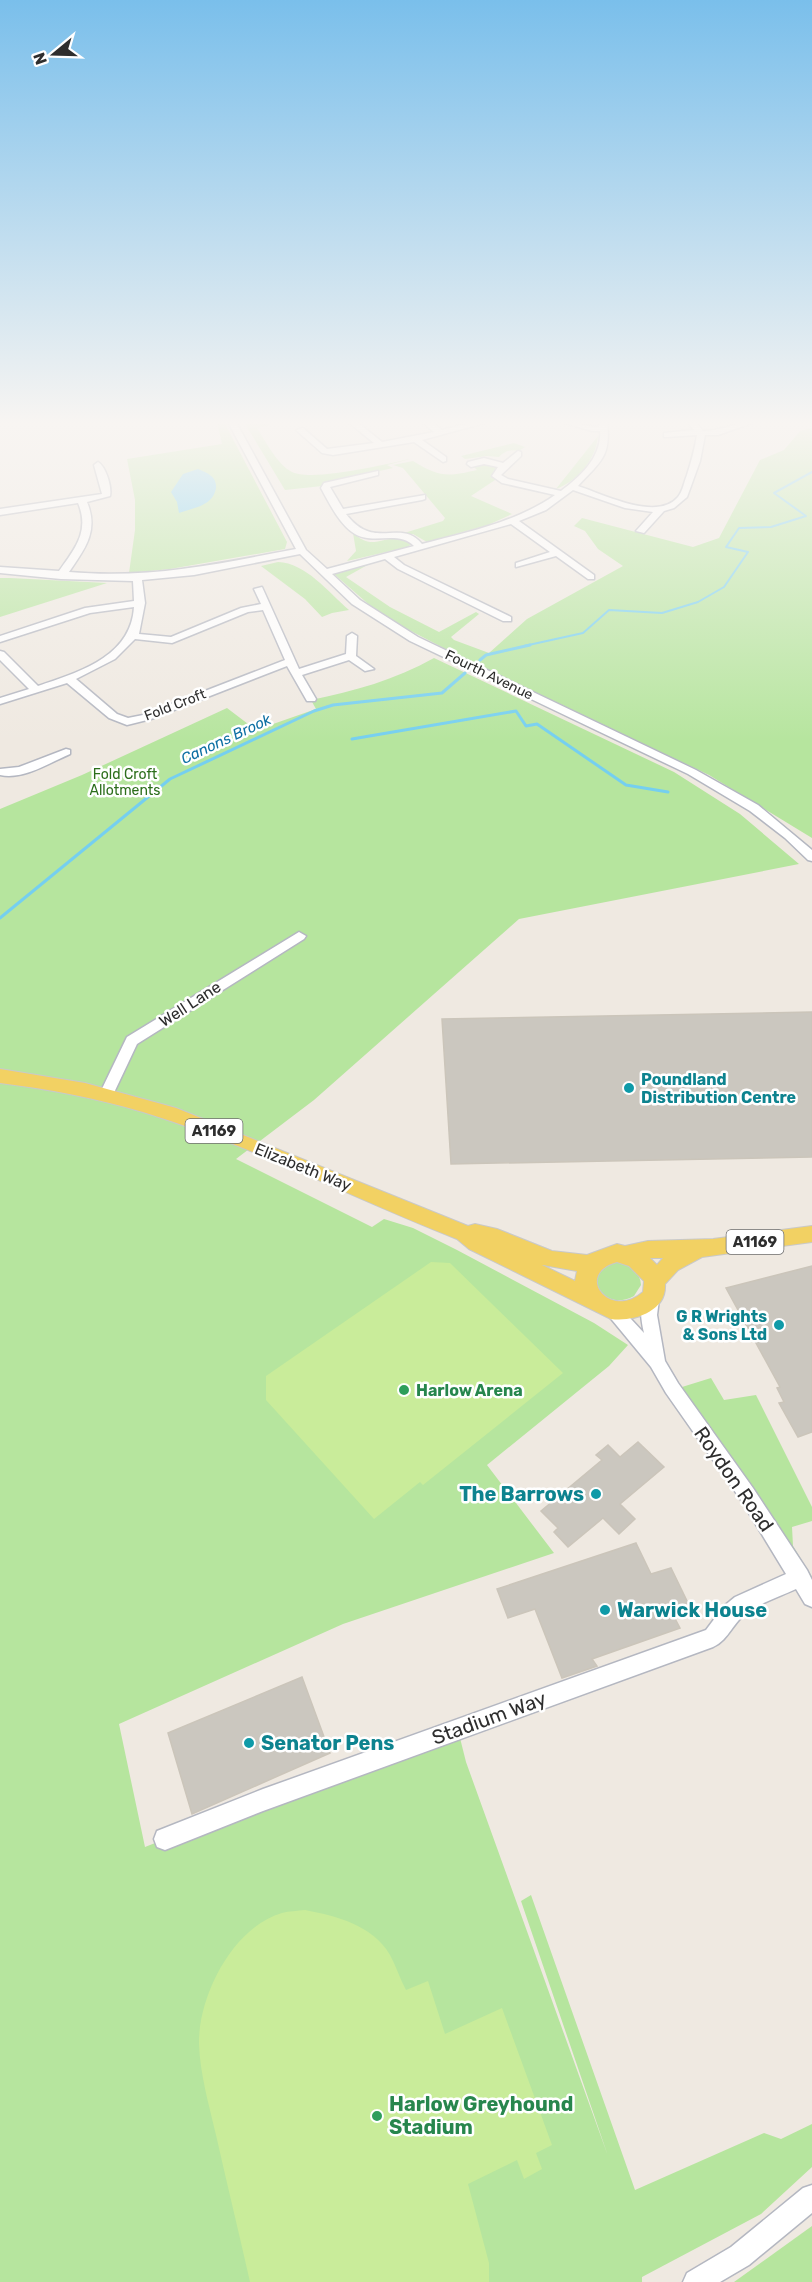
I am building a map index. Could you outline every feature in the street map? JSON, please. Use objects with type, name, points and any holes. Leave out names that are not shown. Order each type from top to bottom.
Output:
[{"type":"main road","name":"Elizabeth Way","points":[[0,1076],[41,1081],[106,1095],[168,1113],[464,1233],[476,1243],[602,1304]]},
{"type":"main road","name":"Elizabeth Way","points":[[464,1233],[482,1232],[550,1259],[590,1264]]},
{"type":"main road","name":"A1169","points":[[628,1254],[648,1250],[698,1249],[812,1234]]},
{"type":"main road","name":"A1169","points":[[653,1290],[671,1264],[698,1249]]},
{"type":"main road","points":[[607,1254],[628,1254],[646,1264],[653,1290],[634,1310],[602,1304],[585,1281],[585,1272],[590,1264],[607,1254]]},
{"type":"street","points":[[61,576],[87,536],[89,528]]},
{"type":"street","name":"Fourth Avenue","points":[[290,528],[302,551],[356,602],[414,639],[692,772],[771,821],[812,857]]},
{"type":"street","points":[[354,528],[363,534],[409,537],[417,541],[421,548]]},
{"type":"street","points":[[324,573],[487,528]]},
{"type":"street","points":[[523,528],[591,577]]},
{"type":"street","points":[[0,570],[61,576],[137,578],[302,551]]},
{"type":"street","points":[[519,565],[557,553]]},
{"type":"street","points":[[387,556],[401,567],[507,619]]},
{"type":"street","points":[[0,701],[69,679],[117,652],[132,636],[140,603],[137,578]]},
{"type":"street","points":[[259,590],[296,674],[311,699]]},
{"type":"street","points":[[0,639],[89,610],[140,603]]},
{"type":"street","points":[[132,636],[172,640],[245,610],[266,606]]},
{"type":"street","points":[[296,674],[350,656],[353,653],[352,636]]},
{"type":"street","points":[[0,654],[35,690]]},
{"type":"street","points":[[350,656],[369,669]]},
{"type":"street","name":"Fold Croft","points":[[69,679],[113,716],[127,722],[147,717],[291,661]]},
{"type":"street","points":[[0,772],[4,774],[23,770],[66,752]]},
{"type":"street","name":"Well Lane","points":[[106,1095],[132,1041],[299,936]]},
{"type":"street","name":"Roydon Road","points":[[653,1290],[649,1315],[657,1362]]},
{"type":"street","name":"Roydon Road","points":[[602,1304],[623,1320],[657,1362],[672,1388],[747,1494],[812,1597]]},
{"type":"street","name":"Stadium Way","points":[[165,1839],[263,1800],[713,1637],[731,1613],[742,1604],[800,1577]]},
{"type":"street","points":[[696,2282],[740,2256],[812,2197]]},
{"type":"green space","points":[[280,528],[287,542],[285,549],[170,569],[129,573],[135,530]]},
{"type":"green space","points":[[419,528],[475,528],[427,542],[413,534],[401,534]]},
{"type":"green space","points":[[579,528],[622,528],[693,547],[719,538],[724,528],[812,528],[812,838],[709,775],[407,629],[374,609],[334,574],[371,563],[346,577],[390,607],[439,632],[476,612],[479,614],[451,637],[489,653],[527,619],[623,566],[598,549],[585,531]]},
{"type":"green space","points":[[353,533],[370,542],[402,538],[411,544],[408,547],[347,561],[356,551]]},
{"type":"green space","points":[[278,562],[298,567],[307,573],[349,610],[322,617],[305,599],[261,566]]},
{"type":"green space","points":[[0,578],[10,578],[107,583],[0,617]]},
{"type":"green space","name":"Fold Croft Allotments","points":[[434,658],[674,772],[740,814],[799,864],[519,919],[314,1100],[236,1159],[372,1227],[384,1219],[413,1228],[594,1323],[628,1345],[609,1366],[487,1465],[554,1553],[343,1624],[119,1724],[145,1847],[256,1803],[458,1730],[466,1762],[608,2156],[521,1901],[531,1895],[635,2190],[764,2133],[781,2139],[812,2124],[812,2167],[761,2214],[642,2277],[642,2282],[0,2282],[0,809],[82,775],[227,708],[256,730],[316,709],[311,700],[374,684],[404,673]]},
{"type":"green space","name":"Harlow Arena","points":[[431,1262],[450,1263],[563,1373],[423,1485],[420,1482],[374,1519],[266,1400],[266,1376]]},
{"type":"green space","points":[[618,1262],[634,1269],[641,1285],[634,1296],[613,1300],[599,1289],[595,1275],[610,1263]]},
{"type":"green space","points":[[711,1378],[724,1400],[756,1395],[812,1507],[812,1521],[792,1527],[793,1546],[812,1577],[812,1597],[682,1387]]},
{"type":"green space","name":"Harlow Greyhound Stadium","points":[[305,1910],[341,1919],[374,1936],[390,1955],[406,1990],[428,1981],[445,2034],[502,2008],[552,2145],[536,2153],[542,2169],[524,2179],[517,2160],[468,2184],[489,2263],[489,2282],[250,2282],[203,2078],[199,2044],[200,2025],[212,1985],[234,1948],[264,1921],[282,1913]]},
{"type":"green space","points":[[812,2226],[812,2282],[734,2282]]},
{"type":"building","name":"Poundland Distribution Centre","points":[[812,1012],[812,1157],[451,1164],[442,1019]]},
{"type":"building","name":"G R Wrights & Sons Ltd","points":[[812,1266],[812,1432],[798,1437],[779,1403],[784,1402],[777,1388],[780,1387],[726,1288]]},
{"type":"building","name":"The Barrows","points":[[638,1442],[664,1467],[620,1504],[635,1519],[619,1534],[603,1518],[568,1547],[554,1532],[558,1528],[541,1511],[602,1460],[596,1455],[608,1445],[620,1457]]},
{"type":"building","name":"Warwick House","points":[[636,1543],[651,1574],[671,1568],[689,1605],[671,1611],[680,1628],[592,1659],[597,1666],[562,1678],[535,1609],[508,1618],[497,1589]]},
{"type":"building","name":"Senator Pens","points":[[302,1677],[330,1753],[192,1814],[168,1733]]},
{"type":"waterway","name":"Canons Brook","points":[[524,646],[583,633],[609,610],[662,613],[698,602],[724,587],[748,552],[726,547],[739,528]]},
{"type":"waterway","name":"Canons Brook","points":[[480,660],[486,655],[530,645]]},
{"type":"waterway","name":"Canons Brook","points":[[0,918],[170,779],[314,711],[333,705],[442,693],[465,673]]},
{"type":"waterway","points":[[352,739],[516,711],[526,726],[537,724],[626,785],[668,792]]},
{"type":"place","name":"Poundland Distribution Centre","points":[[629,1088]]},
{"type":"place","name":"G R Wrights & Sons Ltd","points":[[779,1325]]},
{"type":"place","name":"Harlow Arena","points":[[404,1390]]},
{"type":"place","name":"The Barrows","points":[[596,1494]]},
{"type":"place","name":"Warwick House","points":[[605,1610]]},
{"type":"place","name":"Senator Pens","points":[[249,1743]]},
{"type":"place","name":"Harlow Greyhound Stadium","points":[[377,2116]]}]
